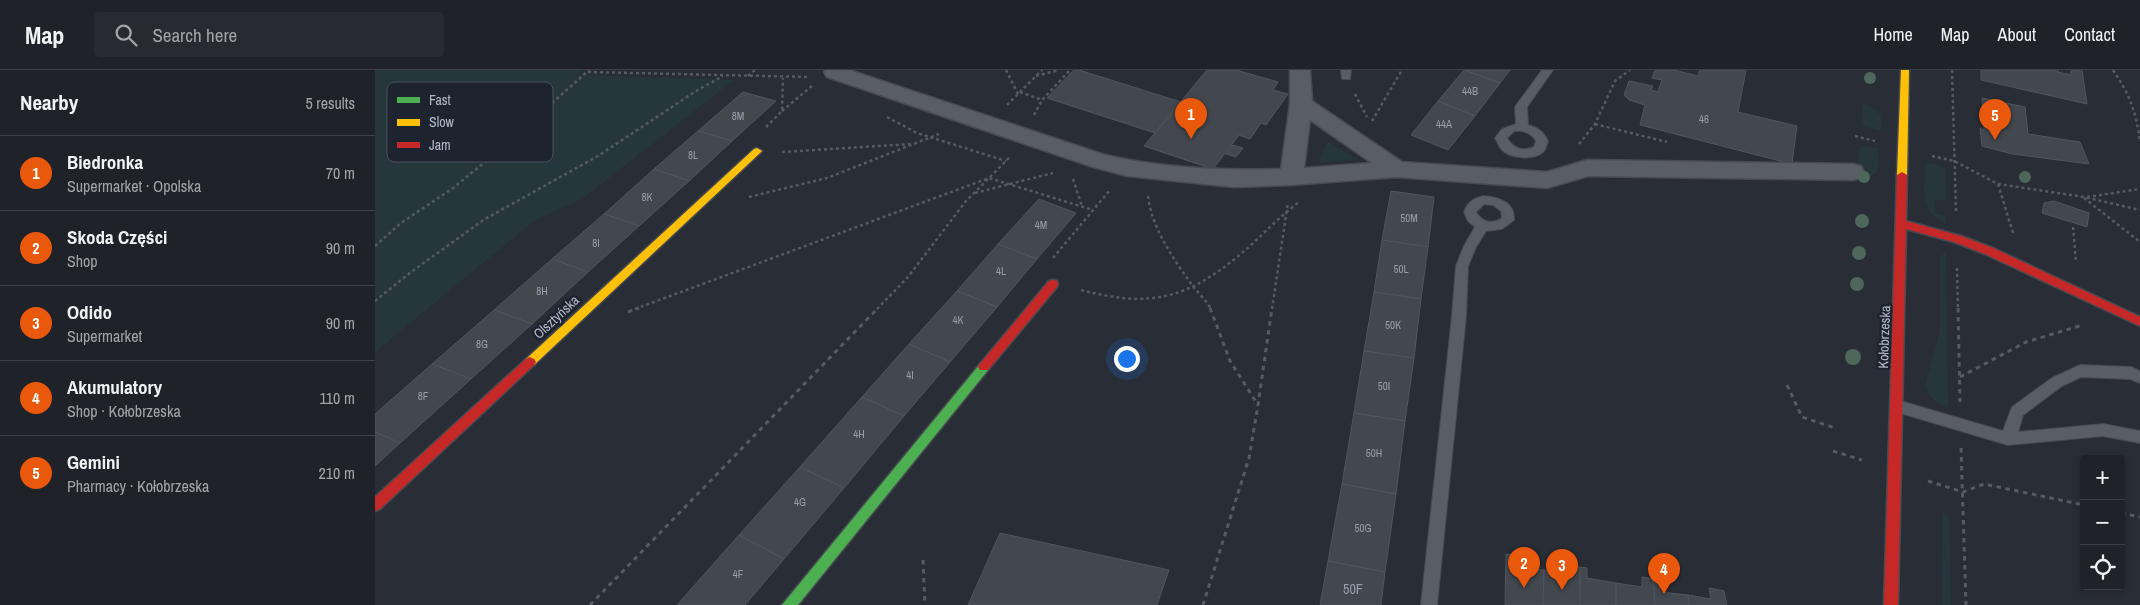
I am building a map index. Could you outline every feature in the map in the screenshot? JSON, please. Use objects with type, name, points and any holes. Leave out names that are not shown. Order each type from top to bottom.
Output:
[{"type":"street","points":[[1291,177],[1301,104],[1300,70]]},
{"type":"street","name":"Kołobrzeska","points":[[1891,605],[1905,70]]},
{"type":"street","points":[[834,72],[1101,162],[1127,168],[1233,178],[1291,177],[1397,169],[1547,180],[1587,168],[1853,172]]},
{"type":"street","points":[[1301,104],[1397,169]]},
{"type":"street","name":"Olsztyńska","points":[[375,505],[757,151]]},
{"type":"street","points":[[1902,224],[1957,240],[2008,260],[2140,322]]},
{"type":"street","points":[[789,605],[1053,284]]},
{"type":"lane","points":[[1522,127],[1521,107],[1548,70]]},
{"type":"lane","points":[[1429,605],[1459,316],[1461,266],[1469,246],[1483,225]]},
{"type":"lane","points":[[2008,439],[2017,411],[2065,378],[2080,371],[2131,373],[2140,377]]},
{"type":"lane","points":[[1897,406],[2008,439],[2103,430],[2140,437]]},
{"type":"path","points":[[679,75],[684,70]]},
{"type":"path","points":[[748,77],[755,70]]},
{"type":"path","points":[[1006,70],[1019,93],[1042,100],[1069,70]]},
{"type":"path","points":[[700,204],[733,200],[806,185],[914,144],[983,121],[1019,93],[1042,70]]},
{"type":"path","points":[[1035,77],[1059,70]]},
{"type":"path","points":[[1346,73],[1370,124],[1402,70]]},
{"type":"path","points":[[1577,145],[1595,124],[1615,81],[1630,70]]},
{"type":"path","points":[[1952,70],[1966,605]]},
{"type":"path","points":[[2113,70],[2125,88],[2137,117],[2140,142]]},
{"type":"path","points":[[553,102],[588,71],[803,78]]},
{"type":"path","points":[[375,301],[411,272],[485,219],[598,156],[696,91],[723,76]]},
{"type":"path","points":[[782,111],[809,87]]},
{"type":"path","points":[[757,151],[803,152],[914,144]]},
{"type":"path","points":[[1954,161],[1998,184],[2083,197],[2140,210]]},
{"type":"path","points":[[375,246],[401,223],[453,188],[485,162]]},
{"type":"path","points":[[589,605],[908,277],[973,194],[1002,165]]},
{"type":"path","points":[[1127,168],[1147,188],[1150,214],[1170,252],[1193,287],[1208,304],[1216,320],[1229,361],[1258,405]]},
{"type":"path","points":[[973,194],[991,187],[1037,180],[1061,170]]},
{"type":"path","points":[[1072,175],[1082,207]]},
{"type":"path","points":[[1203,605],[1249,458],[1291,177]]},
{"type":"path","points":[[619,315],[989,178],[1093,210]]},
{"type":"path","points":[[1998,184],[2014,230],[2008,260]]},
{"type":"path","points":[[2083,197],[2140,189]]},
{"type":"path","points":[[2083,197],[2140,242]]},
{"type":"path","points":[[1053,284],[1111,297],[1141,300],[1173,294],[1193,287],[1235,259],[1275,224],[1287,210],[1302,200]]},
{"type":"path","points":[[1960,377],[2026,342],[2079,328],[2087,323],[2097,302]]},
{"type":"path","points":[[1787,385],[1802,417],[1835,428]]},
{"type":"path","points":[[1963,492],[1984,484],[2080,504]]},
{"type":"path","points":[[2125,514],[2140,517]]},
{"type":"path","points":[[923,560],[925,605]]},
{"type":"shaded area","points":[[375,70],[583,70],[579,75],[734,80],[582,199],[534,221],[375,352]]},
{"type":"shaded area","points":[[1863,103],[1881,115],[1881,131],[1862,126]]},
{"type":"shaded area","points":[[1327,142],[1353,157],[1351,160],[1319,162]]},
{"type":"shaded area","points":[[1862,146],[1879,149],[1877,172],[1866,180],[1858,178],[1859,149]]},
{"type":"shaded area","points":[[1926,162],[1940,165],[1945,170],[1946,201],[1935,199],[1935,213],[1945,216],[1945,223],[1936,217],[1926,205],[1924,189]]},
{"type":"shaded area","points":[[1946,252],[1948,408],[1934,400],[1925,386],[1940,330],[1940,257]]},
{"type":"shaded area","points":[[1943,514],[1949,516],[1951,605],[1942,605]]},
{"type":"building","points":[[1074,70],[1181,102],[1155,133],[1047,98]]},
{"type":"building","points":[[1207,70],[1236,70],[1278,82],[1273,90],[1288,94],[1266,125],[1261,123],[1250,139],[1239,135],[1213,169],[1144,146]]},
{"type":"building","points":[[1464,70],[1500,83],[1475,116],[1438,101]]},
{"type":"building","points":[[1465,70],[1510,70],[1500,83]]},
{"type":"building","points":[[1655,70],[1674,70],[1698,76],[1700,70],[1746,70],[1738,112],[1797,126],[1792,164],[1640,125],[1645,105],[1629,100],[1624,95],[1629,81],[1653,86],[1651,90],[1658,92],[1662,80],[1652,78]]},
{"type":"building","points":[[1981,70],[2058,70],[2058,72],[2071,75],[2071,70],[2082,70],[2087,104],[1981,80]]},
{"type":"building","points":[[743,92],[776,101],[732,141],[698,131]]},
{"type":"building","points":[[1982,98],[2025,107],[2028,134],[2080,142],[2089,164],[2012,154],[1982,146],[1980,128],[1984,130]]},
{"type":"building","points":[[1438,101],[1475,116],[1448,150],[1411,135]]},
{"type":"building","points":[[698,131],[732,141],[689,181],[654,169]]},
{"type":"building","points":[[1233,145],[1243,148],[1236,157],[1226,154]]},
{"type":"building","points":[[654,169],[689,181],[639,226],[604,214]]},
{"type":"building","points":[[1391,191],[1434,197],[1428,247],[1382,240]]},
{"type":"building","points":[[1039,199],[1076,213],[1037,259],[998,244]]},
{"type":"building","points":[[2054,201],[2089,213],[2087,227],[2042,213],[2044,203]]},
{"type":"building","points":[[604,214],[639,226],[588,272],[552,259]]},
{"type":"building","points":[[1382,240],[1428,247],[1421,299],[1374,292]]},
{"type":"building","points":[[998,244],[1037,259],[997,307],[957,291]]},
{"type":"building","points":[[552,259],[588,272],[532,324],[494,310]]},
{"type":"building","points":[[957,291],[997,307],[950,362],[909,344]]},
{"type":"building","points":[[1374,292],[1421,299],[1414,358],[1364,351]]},
{"type":"building","points":[[494,310],[532,324],[471,379],[432,364]]},
{"type":"building","points":[[909,344],[950,362],[904,416],[862,397]]},
{"type":"building","points":[[1364,351],[1414,358],[1405,421],[1354,413]]},
{"type":"building","points":[[432,364],[471,379],[400,443],[375,432],[375,414]]},
{"type":"building","points":[[862,397],[904,416],[844,488],[800,467]]},
{"type":"building","points":[[1354,413],[1405,421],[1396,494],[1342,484]]},
{"type":"building","points":[[375,432],[400,443],[375,466]]},
{"type":"building","points":[[800,467],[844,488],[784,559],[739,535]]},
{"type":"building","points":[[1342,484],[1396,494],[1385,572],[1328,561]]},
{"type":"building","points":[[1000,533],[1169,570],[1157,605],[968,605]]},
{"type":"building","points":[[739,535],[784,559],[745,605],[677,605]]},
{"type":"building","points":[[1506,554],[1520,556],[1520,567],[1544,570],[1543,605],[1505,605]]},
{"type":"building","points":[[1328,561],[1385,572],[1381,605],[1320,605]]},
{"type":"building","points":[[1567,565],[1580,567],[1580,605],[1543,605],[1544,570],[1567,574]]},
{"type":"building","points":[[1580,567],[1587,568],[1587,578],[1616,583],[1616,605],[1580,605]]},
{"type":"building","points":[[1642,577],[1653,579],[1655,605],[1616,605],[1616,583],[1642,587]]},
{"type":"building","points":[[1653,579],[1659,580],[1660,592],[1688,595],[1689,605],[1655,605]]},
{"type":"building","points":[[1709,588],[1724,591],[1727,605],[1689,605],[1688,595],[1711,599]]},
{"type":"traffic: fast","points":[[789,605],[984,367]]},
{"type":"traffic: slow","points":[[1902,175],[1905,70]]},
{"type":"traffic: slow","points":[[530,362],[757,151]]},
{"type":"traffic: jam","points":[[1891,605],[1902,175]]},
{"type":"traffic: jam","points":[[1902,224],[1957,239],[1989,251],[2140,322]]},
{"type":"traffic: jam","points":[[984,367],[1053,284]]},
{"type":"traffic: jam","points":[[375,505],[530,362]]},
{"type":"place","name":"Biedronka","points":[[1191,139]]},
{"type":"place","name":"Gemini","points":[[1995,140]]},
{"type":"place","name":"Skoda Części","points":[[1524,588]]},
{"type":"place","name":"Odido","points":[[1562,590]]},
{"type":"place","name":"Akumulatory","points":[[1664,594]]}]
